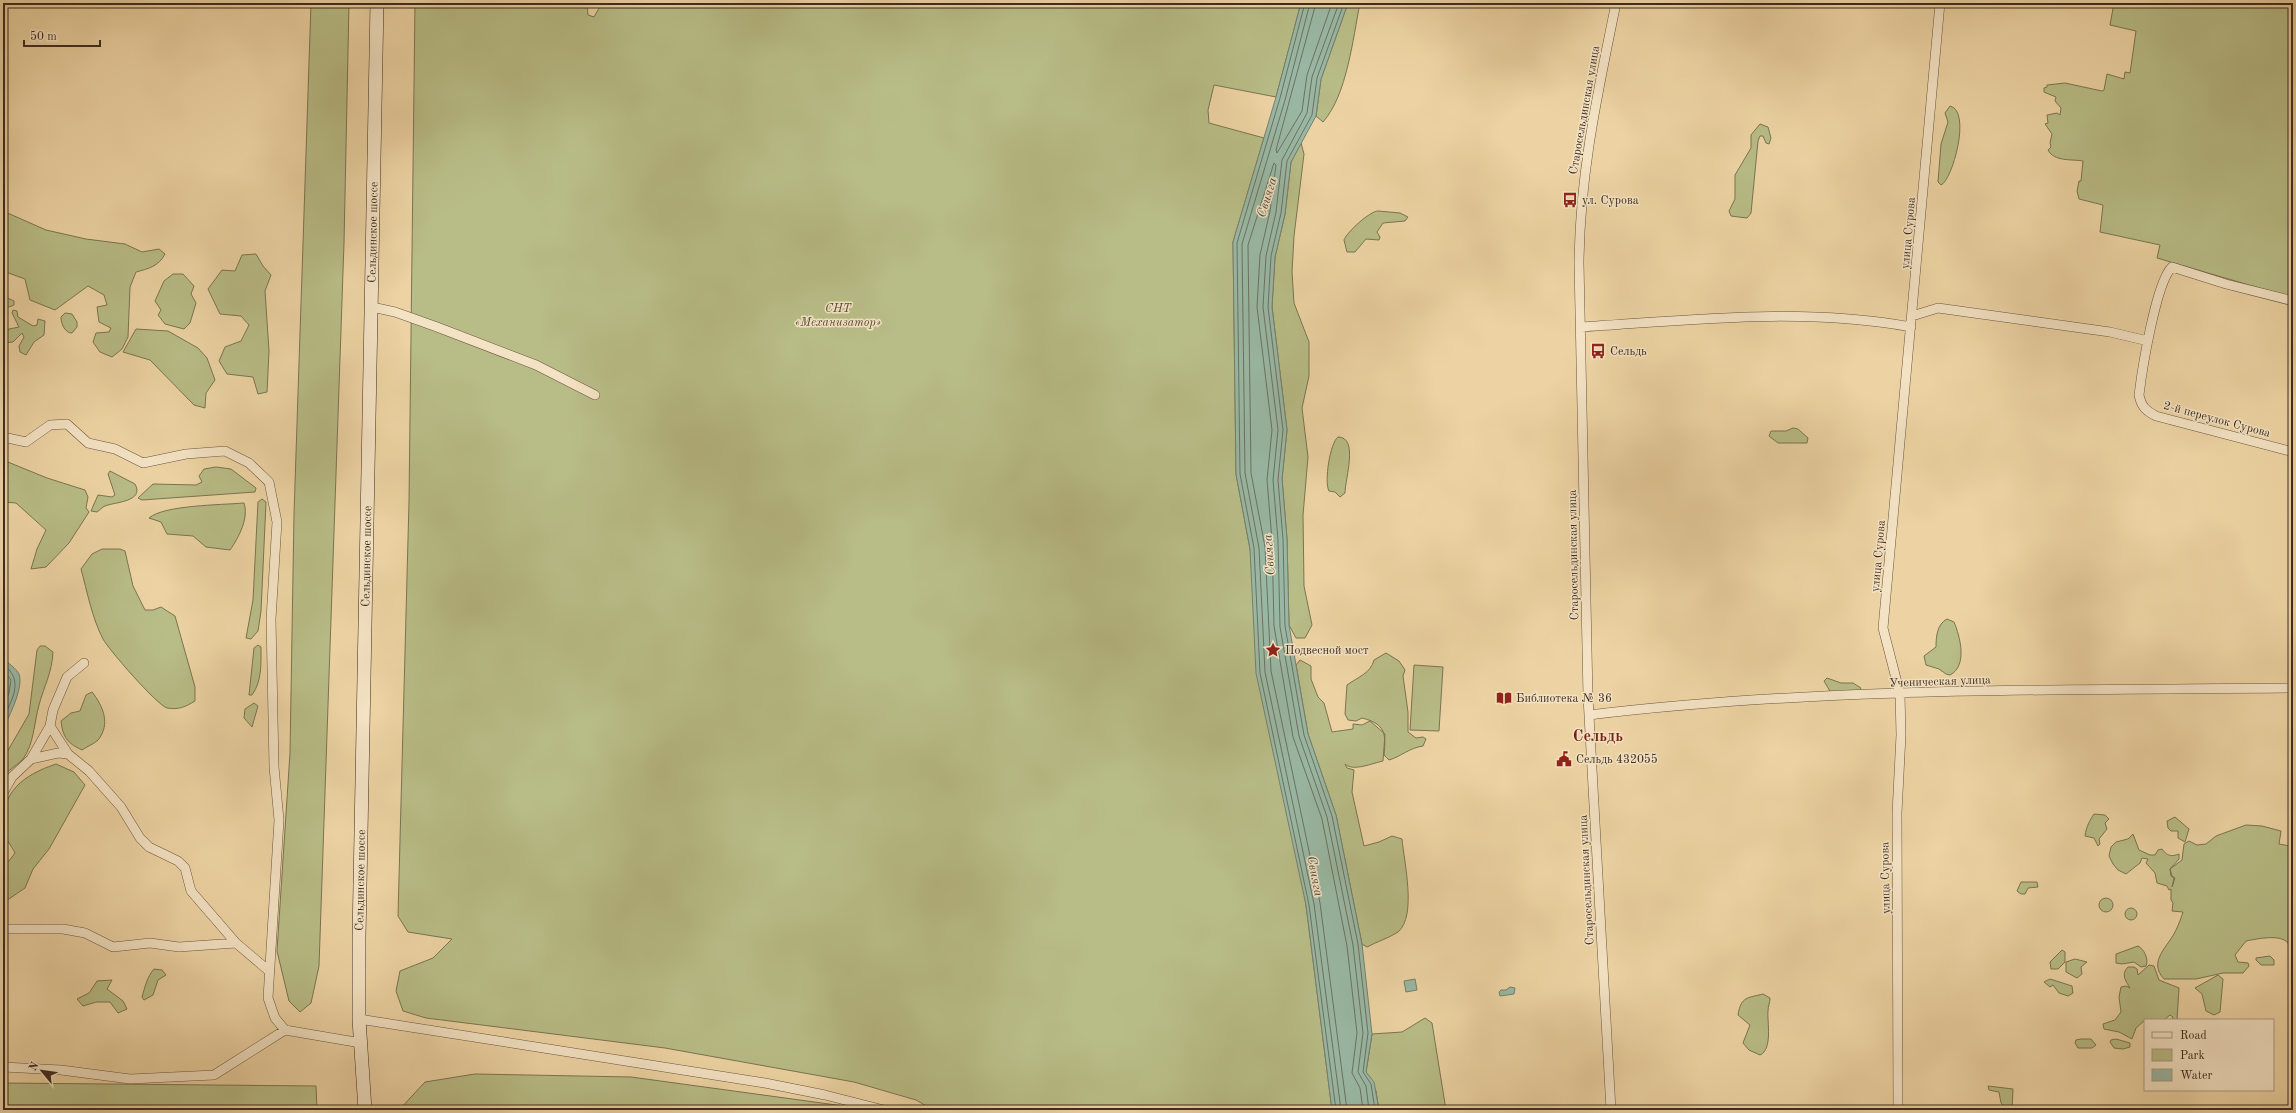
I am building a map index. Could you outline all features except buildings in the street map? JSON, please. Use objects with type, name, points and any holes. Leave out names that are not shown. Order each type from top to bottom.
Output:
[{"type":"main road","name":"Сельдинское шоссе","points":[[365,1110],[359,1019],[359,929],[377,3]]},
{"type":"street","name":"Старосельдинская улица","points":[[1611,1110],[1589,715],[1579,225],[1590,132],[1616,3]]},
{"type":"street","name":"улица Сурова","points":[[1898,1110],[1897,813],[1901,735],[1900,694],[1883,628],[1940,3]]},
{"type":"street","points":[[1912,316],[1938,308],[2110,332],[2148,341],[2161,288],[2167,272],[2172,267],[2226,284],[2293,301]]},
{"type":"street","points":[[372,307],[395,312],[536,365],[595,395]]},
{"type":"street","points":[[1581,327],[1810,316],[1876,321],[1911,327]]},
{"type":"street","name":"2-й переулок Сурова","points":[[2148,341],[2139,395],[2140,403],[2146,411],[2156,416],[2293,452]]},
{"type":"street","points":[[3,437],[26,442],[50,425],[67,424],[88,443],[115,449],[143,463],[186,454],[225,451],[249,464],[269,482],[277,522],[271,620],[274,767],[279,820],[268,998],[275,1018],[284,1030]]},
{"type":"street","points":[[3,793],[12,777],[31,759],[50,726],[53,710],[68,677],[84,663]]},
{"type":"street","name":"Ученическая улица","points":[[1589,715],[1729,702],[1900,694],[2293,688]]},
{"type":"street","points":[[50,726],[68,754],[89,771],[106,788],[121,807],[140,838],[149,847],[178,861],[185,868],[191,890],[236,943],[269,971]]},
{"type":"street","points":[[31,759],[58,753],[68,754]]},
{"type":"street","points":[[3,929],[63,929],[85,932],[113,948],[150,943],[179,947],[236,943]]},
{"type":"street","points":[[359,1019],[764,1083],[825,1095],[884,1110]]},
{"type":"street","points":[[3,1067],[61,1070],[130,1079],[214,1075],[284,1030],[361,1043]]},
{"type":"green space","points":[[311,3],[349,3],[344,243],[319,966],[311,1003],[300,1012],[289,1001],[277,951],[290,753],[294,514]]},
{"type":"green space","name":"СНТ «Механизатор»","points":[[415,3],[587,3],[588,15],[594,17],[602,3],[658,3],[669,7],[676,3],[1301,3],[1276,97],[1214,85],[1208,110],[1209,123],[1264,138],[1233,242],[1236,474],[1250,549],[1306,905],[1332,1110],[933,1110],[916,1100],[854,1082],[665,1048],[426,1018],[403,1011],[396,991],[400,971],[433,958],[452,939],[408,932],[398,916],[409,502]]},
{"type":"green space","points":[[1348,3],[1360,3],[1352,49],[1338,97],[1331,111],[1323,122],[1316,116],[1321,79]]},
{"type":"green space","points":[[2114,3],[2293,3],[2293,298],[2157,258],[2160,245],[2100,232],[2103,205],[2079,199],[2077,191],[2079,181],[2081,181],[2083,161],[2059,158],[2051,154],[2048,150],[2051,147],[2050,143],[2052,134],[2045,124],[2048,123],[2047,115],[2057,113],[2060,115],[2061,108],[2055,101],[2056,97],[2044,92],[2044,88],[2047,87],[2047,85],[2065,83],[2102,91],[2104,90],[2107,74],[2124,79],[2125,72],[2130,73],[2136,31],[2110,25]]},
{"type":"green space","points":[[1950,106],[1956,111],[1959,120],[1960,132],[1958,146],[1950,172],[1941,185],[1938,182],[1941,144],[1948,122],[1945,113]]},
{"type":"green space","points":[[1760,124],[1768,127],[1771,138],[1769,144],[1766,143],[1763,136],[1760,136],[1758,141],[1751,213],[1747,218],[1731,216],[1729,211],[1735,199],[1735,175],[1751,148],[1751,135]]},
{"type":"green space","points":[[1301,143],[1304,154],[1294,236],[1292,272],[1294,303],[1309,342],[1309,376],[1302,408],[1308,457],[1303,515],[1304,586],[1312,625],[1305,638],[1296,638],[1289,625],[1287,539],[1282,479],[1287,430],[1272,307],[1275,257],[1285,214],[1291,162]]},
{"type":"green space","points":[[3,211],[46,230],[86,239],[125,244],[142,252],[159,249],[165,254],[156,264],[136,272],[130,287],[128,337],[122,349],[112,357],[100,352],[93,342],[96,333],[109,332],[111,328],[99,322],[97,307],[107,305],[104,295],[88,286],[55,310],[30,300],[25,279],[3,271]]},
{"type":"green space","points":[[1378,211],[1400,213],[1408,217],[1405,221],[1383,223],[1377,232],[1380,237],[1379,240],[1366,239],[1355,252],[1347,252],[1344,240],[1346,236],[1354,227],[1370,214]]},
{"type":"green space","points":[[256,254],[263,266],[271,275],[265,291],[269,351],[267,392],[258,394],[253,377],[227,374],[219,361],[225,347],[241,341],[249,325],[241,316],[220,314],[208,289],[222,270],[235,271],[242,255]]},
{"type":"green space","points":[[173,274],[183,274],[194,286],[191,294],[196,303],[190,323],[184,329],[165,324],[158,315],[161,310],[155,301],[164,281]]},
{"type":"green space","points":[[3,296],[14,301],[14,305],[9,307],[3,306]]},
{"type":"green space","points":[[13,310],[17,311],[18,317],[33,326],[37,325],[38,319],[45,321],[44,335],[34,342],[26,355],[20,352],[19,346],[24,337],[22,333],[13,342],[3,343],[3,333],[6,333],[9,329],[19,327],[12,313]]},
{"type":"green space","points":[[65,313],[72,314],[77,322],[77,327],[72,333],[65,330],[63,325],[61,317]]},
{"type":"green space","points":[[136,329],[168,331],[198,348],[207,358],[215,380],[206,393],[205,408],[194,405],[150,360],[123,352]]},
{"type":"green space","points":[[1793,428],[1798,429],[1808,438],[1807,443],[1778,443],[1769,436],[1771,431],[1786,431]]},
{"type":"green space","points":[[1338,437],[1344,439],[1348,444],[1349,451],[1345,493],[1340,497],[1335,492],[1329,491],[1327,480],[1330,454]]},
{"type":"green space","points":[[3,460],[47,478],[85,490],[88,497],[86,508],[89,512],[69,543],[46,567],[31,569],[37,549],[46,530],[16,503],[3,502]]},
{"type":"green space","points":[[216,467],[231,469],[256,488],[255,492],[142,500],[138,498],[153,484],[196,485],[202,482],[199,476],[204,469]]},
{"type":"green space","points":[[110,471],[135,484],[137,490],[136,494],[127,500],[104,506],[97,512],[91,511],[98,495],[112,497],[115,495],[108,474]]},
{"type":"green space","points":[[262,499],[266,502],[261,611],[258,631],[251,639],[246,638],[253,600],[258,502]]},
{"type":"green space","points":[[244,503],[244,521],[240,533],[230,550],[206,547],[193,536],[167,534],[161,522],[149,518],[167,510],[208,505]]},
{"type":"green space","points":[[102,549],[120,549],[125,551],[133,586],[145,610],[153,610],[161,607],[175,616],[195,687],[195,701],[185,706],[171,709],[162,705],[114,654],[103,639],[93,613],[81,569],[92,554]]},
{"type":"green space","points":[[1947,619],[1954,622],[1961,650],[1959,665],[1956,671],[1950,675],[1939,669],[1926,665],[1924,656],[1936,647],[1939,627]]},
{"type":"green space","points":[[258,645],[261,647],[261,666],[258,684],[252,695],[249,695],[254,648]]},
{"type":"green space","points":[[40,646],[45,646],[53,652],[48,679],[39,705],[32,740],[23,759],[6,773],[3,773],[3,759],[29,714],[37,650]]},
{"type":"green space","points":[[1386,653],[1399,661],[1405,670],[1403,676],[1408,712],[1408,732],[1416,738],[1423,737],[1426,739],[1423,746],[1414,748],[1389,760],[1384,755],[1385,741],[1383,731],[1380,727],[1370,720],[1362,718],[1356,721],[1348,720],[1345,714],[1347,685],[1367,672],[1374,660]]},
{"type":"green space","points":[[1300,660],[1311,666],[1311,679],[1318,697],[1324,703],[1332,732],[1353,729],[1353,724],[1362,725],[1370,721],[1385,734],[1383,761],[1358,767],[1345,764],[1347,768],[1354,770],[1352,792],[1364,846],[1379,842],[1392,836],[1402,839],[1407,874],[1408,902],[1404,924],[1398,932],[1367,947],[1362,944],[1336,815],[1308,734],[1296,665]]},
{"type":"green space","points":[[1414,665],[1443,667],[1439,731],[1410,730]]},
{"type":"green space","points":[[1827,678],[1841,683],[1853,683],[1861,688],[1859,691],[1831,693],[1824,681]]},
{"type":"green space","points":[[92,692],[104,715],[104,728],[98,740],[82,750],[69,742],[63,731],[61,721],[71,713],[80,711],[86,695]]},
{"type":"green space","points":[[254,703],[258,706],[252,727],[244,718],[245,709]]},
{"type":"green space","points":[[56,764],[74,772],[85,785],[49,849],[33,869],[25,888],[3,903],[3,865],[9,861],[15,853],[3,831],[3,817],[6,805],[10,795],[24,779],[44,768]]},
{"type":"green space","points":[[2094,814],[2105,815],[2109,819],[2105,823],[2107,829],[2099,839],[2100,844],[2098,846],[2094,838],[2085,836],[2087,827]]},
{"type":"green space","points":[[2175,817],[2189,829],[2185,842],[2178,838],[2178,831],[2171,831],[2168,828],[2167,821]]},
{"type":"green space","points":[[2246,825],[2262,826],[2281,831],[2279,844],[2290,846],[2293,849],[2293,978],[2290,976],[2290,947],[2283,939],[2271,938],[2246,941],[2235,955],[2238,962],[2248,963],[2249,966],[2243,973],[2223,973],[2196,979],[2164,979],[2159,972],[2158,960],[2173,936],[2183,912],[2172,911],[2173,903],[2171,900],[2171,889],[2169,890],[2167,886],[2157,883],[2155,873],[2146,863],[2148,859],[2142,858],[2140,863],[2126,874],[2118,870],[2113,864],[2109,856],[2111,847],[2116,842],[2128,839],[2133,834],[2139,850],[2150,855],[2155,855],[2158,850],[2162,849],[2169,855],[2179,854],[2179,859],[2170,869],[2182,860],[2184,844],[2189,841],[2197,845],[2206,844],[2216,836]]},
{"type":"green space","points":[[2021,882],[2037,882],[2038,887],[2028,888],[2025,894],[2021,894],[2017,891]]},
{"type":"green space","points":[[2103,898],[2109,898],[2113,902],[2113,908],[2109,912],[2103,912],[2099,908],[2099,902]]},
{"type":"green space","points":[[2129,908],[2133,908],[2137,914],[2133,920],[2129,920],[2125,916],[2125,912]]},
{"type":"green space","points":[[2138,946],[2145,954],[2147,960],[2146,966],[2141,967],[2134,962],[2122,964],[2116,963],[2116,954]]},
{"type":"green space","points":[[2062,950],[2065,952],[2065,962],[2058,969],[2051,969],[2050,962]]},
{"type":"green space","points":[[2270,956],[2274,960],[2274,965],[2261,965],[2256,960],[2256,958]]},
{"type":"green space","points":[[2075,959],[2087,962],[2081,967],[2082,974],[2077,978],[2066,972],[2066,962]]},
{"type":"green space","points":[[2149,965],[2154,966],[2159,980],[2179,988],[2177,1019],[2172,1019],[2173,1017],[2170,1015],[2165,1019],[2144,1019],[2144,1021],[2136,1028],[2132,1039],[2119,1032],[2104,1029],[2103,1024],[2115,1020],[2121,1012],[2119,997],[2121,987],[2126,986],[2130,988],[2124,977],[2128,967],[2134,967],[2137,969],[2138,975]]},
{"type":"green space","points":[[154,969],[162,970],[166,975],[158,980],[153,995],[144,1000],[142,997],[145,986]]},
{"type":"green space","points":[[2218,975],[2223,979],[2220,1012],[2214,1015],[2206,1011],[2202,994],[2195,988]]},
{"type":"green space","points":[[2050,979],[2072,986],[2073,993],[2068,996],[2059,993],[2053,985],[2050,987],[2044,982]]},
{"type":"green space","points":[[112,980],[107,989],[123,1001],[127,1009],[118,1013],[110,1002],[96,1002],[83,1006],[77,999],[89,993],[97,981]]},
{"type":"green space","points":[[1763,994],[1770,998],[1768,1011],[1768,1041],[1767,1047],[1760,1055],[1749,1050],[1743,1043],[1750,1025],[1738,1015],[1743,1001],[1749,997]]},
{"type":"green space","points":[[1425,1018],[1432,1023],[1446,1110],[1379,1110],[1376,1091],[1366,1072],[1372,1034],[1402,1032]]},
{"type":"green space","points":[[2091,1039],[2096,1045],[2092,1048],[2078,1048],[2075,1043],[2076,1040]]},
{"type":"green space","points":[[2116,1039],[2130,1043],[2130,1047],[2123,1049],[2114,1048],[2110,1042],[2111,1040]]},
{"type":"green space","points":[[475,1074],[631,1077],[851,1107],[858,1110],[399,1110],[425,1082]]},
{"type":"green space","points":[[3,1083],[316,1086],[317,1110],[3,1110]]},
{"type":"green space","points":[[1988,1086],[2013,1089],[2012,1110],[2008,1110],[2001,1103],[1999,1092],[1989,1090]]},
{"type":"water","name":"Свияга","points":[[1301,3],[1348,3],[1321,79],[1316,116],[1291,162],[1285,214],[1275,257],[1272,307],[1287,430],[1282,479],[1287,539],[1289,625],[1308,734],[1336,815],[1362,944],[1372,1034],[1366,1072],[1374,1082],[1379,1110],[1332,1110],[1306,905],[1256,673],[1250,549],[1236,474],[1233,242],[1276,97]]},
{"type":"water","points":[[3,659],[16,670],[19,674],[20,680],[18,694],[3,729]]},
{"type":"water","points":[[1415,979],[1417,990],[1406,992],[1404,981]]},
{"type":"water","points":[[1510,987],[1515,988],[1514,994],[1500,996],[1499,992],[1501,990],[1506,990]]},
{"type":"place","name":"ул. Сурова","points":[[1570,200]]},
{"type":"place","name":"Сельдь","points":[[1598,351]]},
{"type":"place","name":"Подвесной мост","points":[[1273,650]]},
{"type":"place","name":"Библиотека № 36","points":[[1504,698]]},
{"type":"place","name":"Сельдь 432055","points":[[1564,759]]},
{"type":"district","name":"Сельдь","points":[[1598,735]]}]
